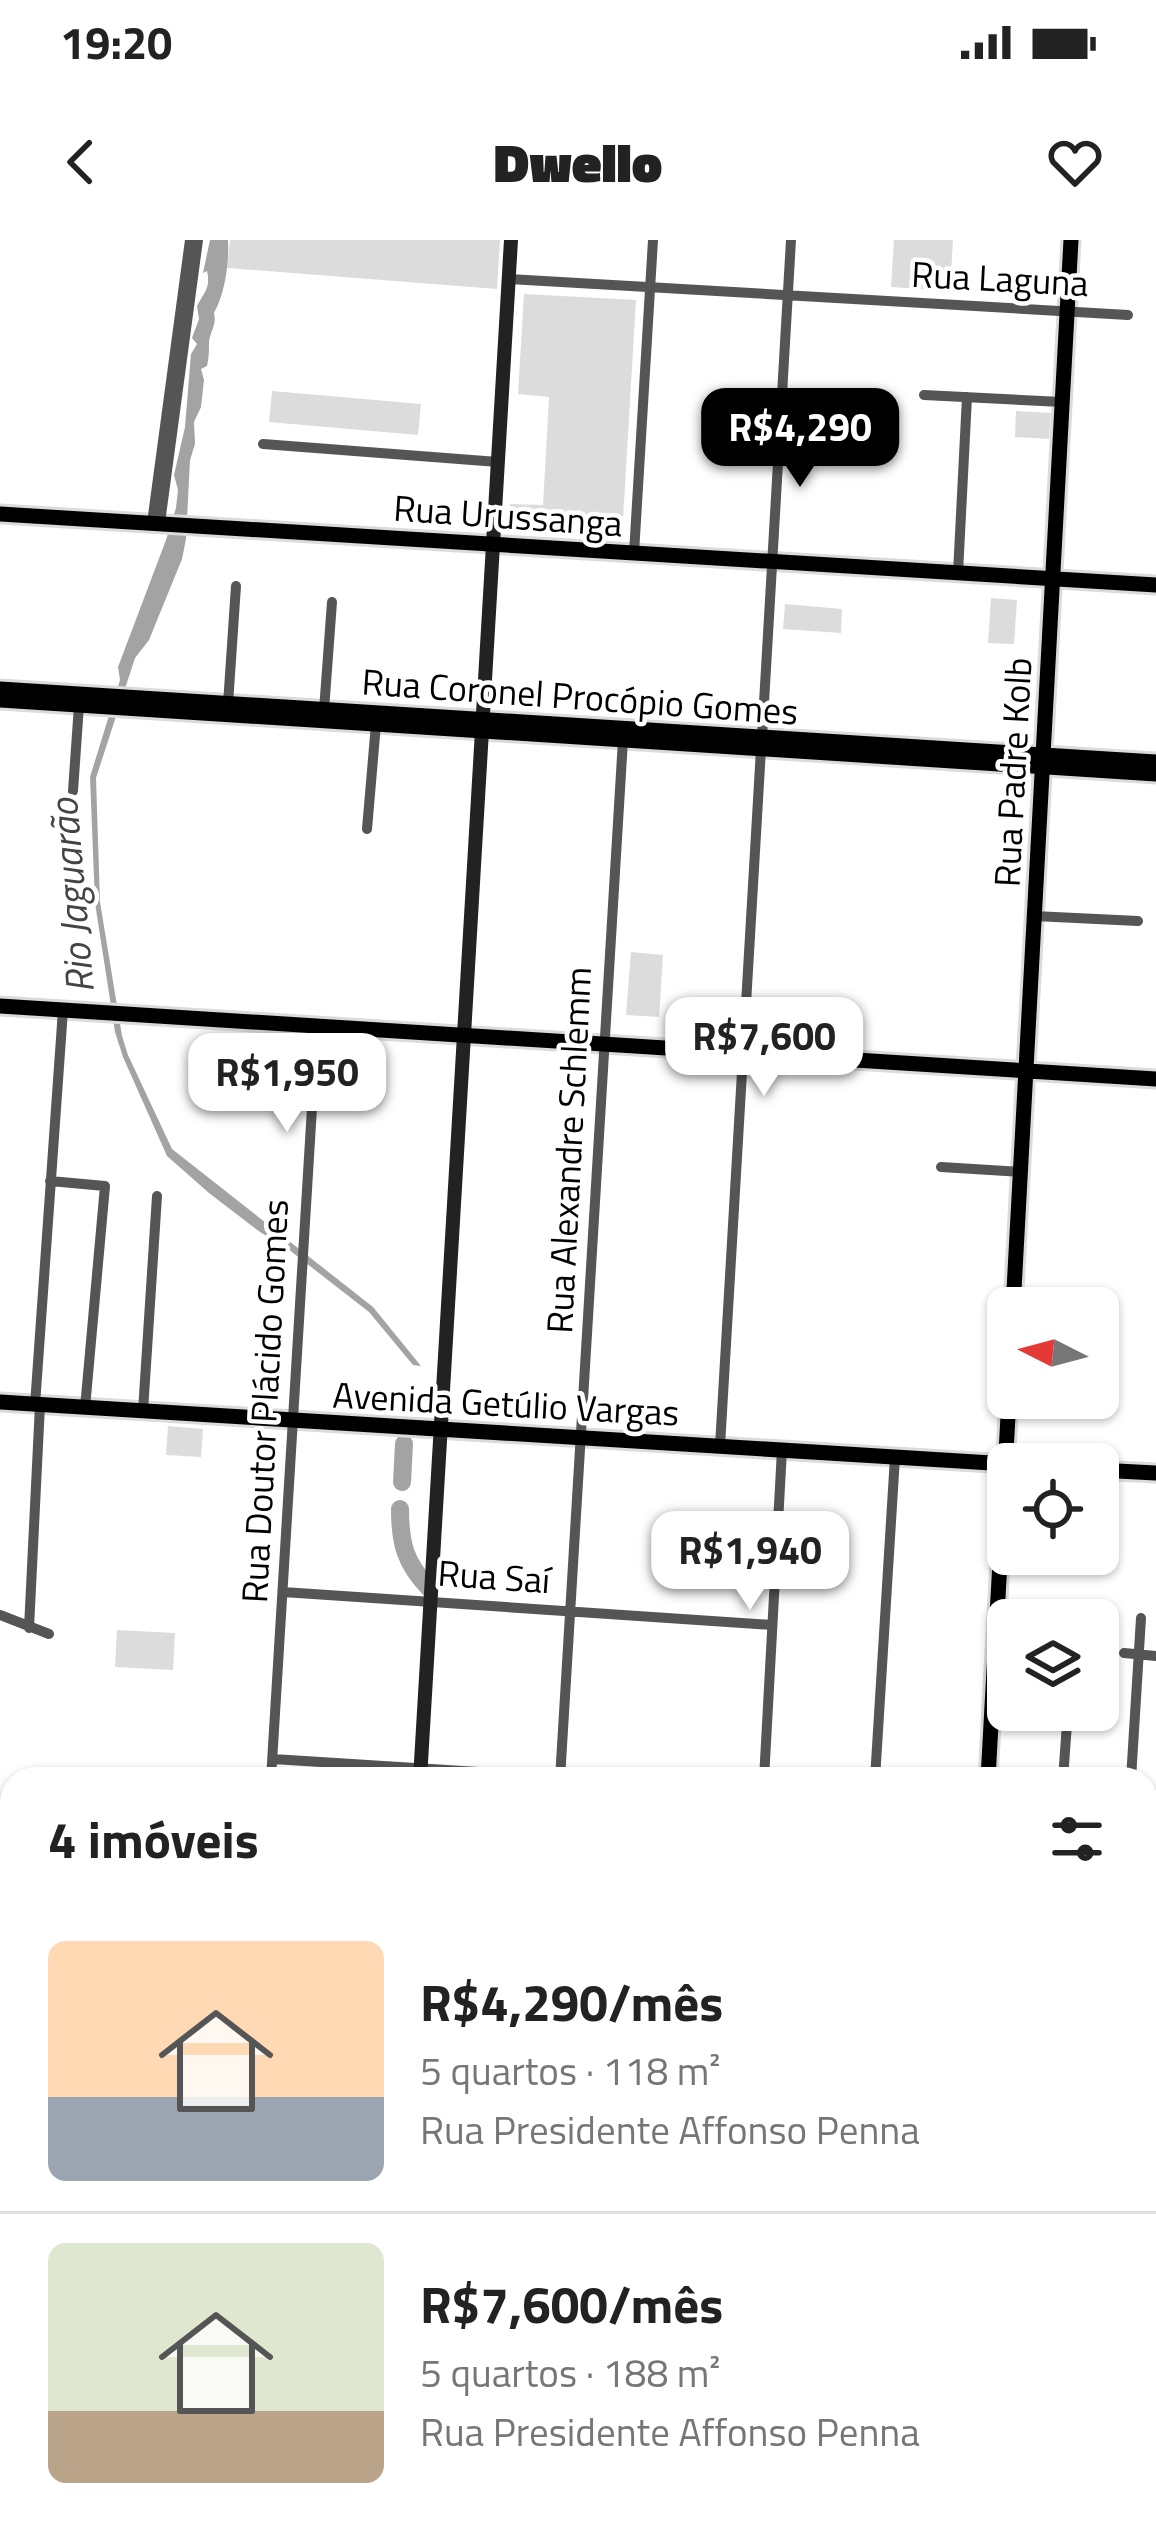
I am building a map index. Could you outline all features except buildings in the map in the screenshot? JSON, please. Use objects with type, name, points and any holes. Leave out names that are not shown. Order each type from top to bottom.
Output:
[{"type":"main road","points":[[420,1767],[511,240]]},
{"type":"main road","name":"Rua Padre Kolb","points":[[1014,1287],[1071,240]]},
{"type":"main road","name":"Rua Urussanga","points":[[0,514],[1156,585]]},
{"type":"main road","name":"Rua Coronel Procópio Gomes","points":[[0,689],[106,702],[324,710],[623,740],[762,743]]},
{"type":"main road","name":"Rua Coronel Procópio Gomes","points":[[0,700],[106,702]]},
{"type":"main road","name":"Rua Coronel Procópio Gomes","points":[[130,703],[376,724],[482,725],[1043,761],[1156,774]]},
{"type":"main road","name":"Rua Coronel Procópio Gomes","points":[[1043,761],[1156,762]]},
{"type":"main road","points":[[0,1006],[1156,1079]]},
{"type":"main road","name":"Avenida Getúlio Vargas","points":[[0,1402],[987,1463]]},
{"type":"main road","points":[[1119,1471],[1156,1473]]},
{"type":"main road","points":[[989,1767],[1000,1575]]},
{"type":"street","points":[[159,523],[194,240]]},
{"type":"street","points":[[634,553],[653,240]]},
{"type":"street","points":[[720,1447],[791,240]]},
{"type":"street","name":"Rua Laguna","points":[[509,279],[1128,315]]},
{"type":"street","points":[[924,395],[1062,402]]},
{"type":"street","points":[[958,573],[967,397]]},
{"type":"street","points":[[262,444],[498,462]]},
{"type":"street","points":[[779,454],[882,459]]},
{"type":"street","points":[[228,704],[236,586]]},
{"type":"street","points":[[324,710],[332,602]]},
{"type":"street","points":[[74,791],[79,705]]},
{"type":"street","points":[[367,829],[376,724]]},
{"type":"street","name":"Rua Alexandre Schlemm","points":[[561,1767],[623,740]]},
{"type":"street","points":[[1034,916],[1138,921]]},
{"type":"street","points":[[29,1628],[63,1010]]},
{"type":"street","name":"Rua Doutor Plácido Gomes","points":[[272,1767],[317,1026]]},
{"type":"street","points":[[941,1168],[1021,1172]]},
{"type":"street","points":[[50,1181],[105,1186],[85,1408]]},
{"type":"street","points":[[143,1411],[157,1196]]},
{"type":"street","points":[[765,1767],[782,1450]]},
{"type":"street","points":[[876,1767],[896,1457]]},
{"type":"street","name":"Rua Saí","points":[[283,1592],[772,1625]]},
{"type":"street","points":[[0,1615],[49,1634]]},
{"type":"street","points":[[1132,1767],[1141,1618]]},
{"type":"street","points":[[1124,1653],[1156,1656]]},
{"type":"street","points":[[1065,1767],[1067,1731]]},
{"type":"street","points":[[272,1759],[357,1767]]},
{"type":"shaded area","name":"Rio Jaguarão","points":[[210,240],[228,240],[227,267],[214,313],[207,366],[201,369],[204,380],[194,422],[182,559],[149,640],[135,658],[96,778],[100,902],[122,1036],[172,1149],[373,1307],[421,1366],[413,1365],[369,1312],[209,1193],[167,1156],[115,1032],[95,903],[90,777],[120,680],[118,667],[176,508],[174,475],[185,427],[191,354],[197,344],[192,338],[199,319],[197,306],[208,282],[207,271],[203,273]]},
{"type":"shaded area","points":[[230,240],[500,240],[497,289],[227,268]]},
{"type":"shaded area","points":[[894,240],[953,240],[950,291],[891,287]]},
{"type":"shaded area","points":[[524,294],[636,300],[622,536],[509,530],[510,504],[543,505],[549,397],[518,394]]},
{"type":"shaded area","points":[[272,391],[421,404],[418,435],[269,422]]},
{"type":"shaded area","points":[[1016,411],[1051,413],[1049,439],[1015,437]]},
{"type":"shaded area","points":[[991,598],[1017,600],[1014,644],[988,643]]},
{"type":"shaded area","points":[[785,604],[842,609],[841,633],[783,629]]},
{"type":"shaded area","points":[[631,952],[663,955],[659,1017],[626,1015]]},
{"type":"shaded area","points":[[168,1426],[203,1429],[201,1457],[166,1455]]},
{"type":"shaded area","points":[[117,1630],[175,1633],[173,1670],[115,1667]]},
{"type":"waterway","name":"Rio Jaguarão","points":[[402,1482],[404,1444]]},
{"type":"waterway","name":"Rio Jaguarão","points":[[400,1509],[406,1552],[429,1588]]}]
